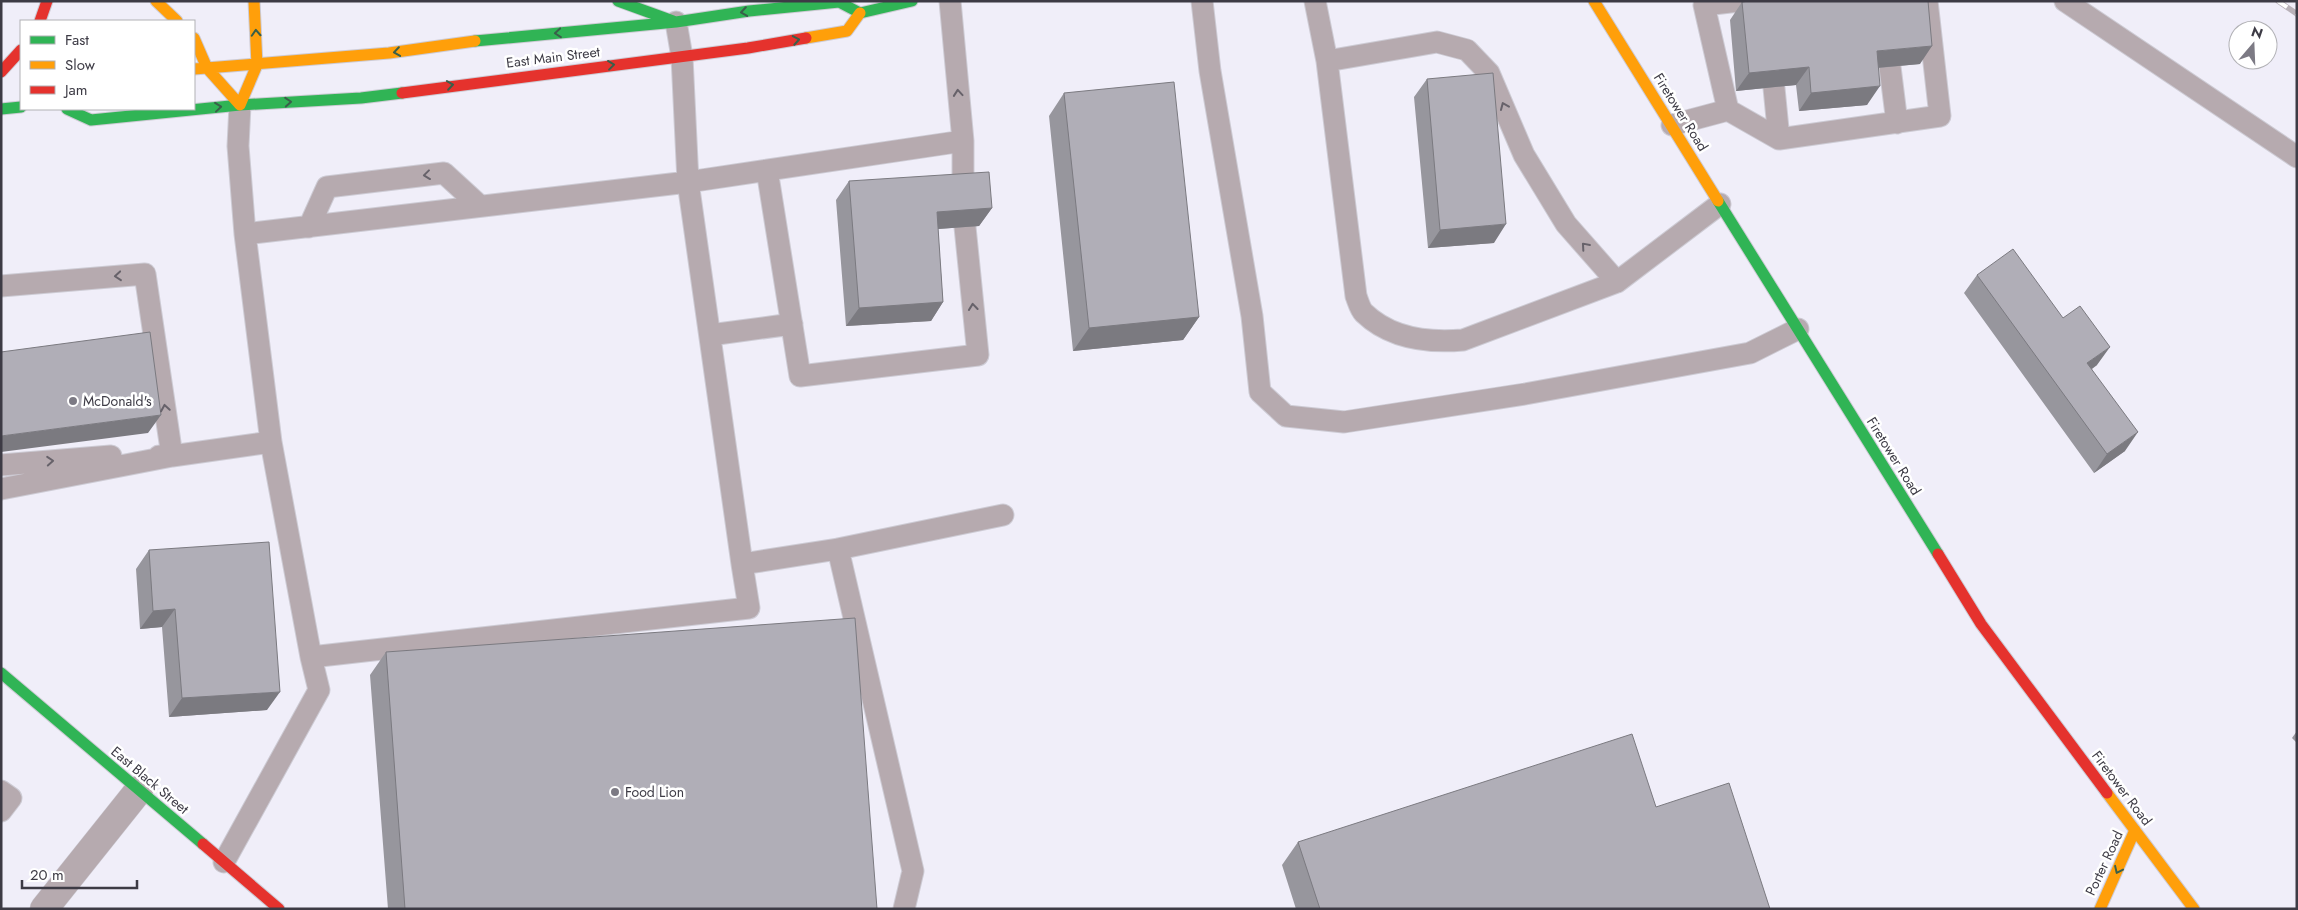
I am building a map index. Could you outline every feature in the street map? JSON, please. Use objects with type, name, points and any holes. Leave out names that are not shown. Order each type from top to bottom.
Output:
[{"type":"main road","points":[[40,20],[47,1]]},
{"type":"main road","points":[[156,1],[176,20]]},
{"type":"main road","points":[[195,40],[207,68],[240,105],[257,64],[254,1]]},
{"type":"main road","points":[[618,1],[676,22]]},
{"type":"main road","points":[[860,13],[912,1]]},
{"type":"main road","name":"Firetower Road","points":[[1594,1],[1981,624],[2194,909]]},
{"type":"main road","name":"East Main Street","points":[[195,69],[476,45],[676,22],[749,11],[838,2],[860,13],[847,31],[682,56],[484,77],[361,98],[195,110]]},
{"type":"main road","points":[[1,72],[20,51]]},
{"type":"main road","points":[[1,109],[20,107]]},
{"type":"main road","name":"East Main Street","points":[[69,110],[91,120],[190,110]]},
{"type":"main road","name":"East Black Street","points":[[1,673],[279,909]]},
{"type":"main road","name":"Porter Road","points":[[2100,909],[2136,830]]},
{"type":"street","points":[[44,909],[139,790]]},
{"type":"lane","points":[[950,1],[963,141],[963,192]]},
{"type":"lane","points":[[1202,1],[1210,70],[1252,316],[1260,392],[1286,416],[1344,422],[1526,394],[1750,353],[1798,329]]},
{"type":"lane","points":[[1315,1],[1327,61],[1356,296],[1363,312],[1390,331],[1410,338],[1438,342],[1463,340],[1617,282],[1720,204]]},
{"type":"lane","points":[[1728,110],[1704,5],[1739,1]]},
{"type":"lane","points":[[1672,125],[1728,110],[1779,140],[1940,116],[1927,1]]},
{"type":"lane","points":[[2065,1],[2297,157]]},
{"type":"lane","points":[[311,657],[749,608],[688,182],[682,56],[676,22]]},
{"type":"lane","points":[[1327,61],[1437,42],[1467,50],[1489,73],[1524,155],[1566,224],[1617,282]]},
{"type":"lane","points":[[1890,67],[1897,123]]},
{"type":"lane","points":[[1774,88],[1779,140]]},
{"type":"lane","points":[[224,862],[319,690],[311,657],[271,442],[245,234],[238,146],[240,105]]},
{"type":"lane","points":[[245,234],[688,182],[963,141]]},
{"type":"lane","points":[[767,170],[800,376],[978,355],[965,227]]},
{"type":"lane","points":[[309,227],[326,186],[444,173],[480,206]]},
{"type":"lane","points":[[1,286],[145,274],[172,456]]},
{"type":"lane","points":[[710,335],[792,324]]},
{"type":"lane","points":[[1,489],[172,456],[271,442]]},
{"type":"lane","points":[[1,465],[111,456],[172,456]]},
{"type":"lane","points":[[742,564],[838,549],[1003,515]]},
{"type":"lane","points":[[838,549],[913,871],[904,909]]},
{"type":"lane","points":[[1,791],[10,798],[1,811]]},
{"type":"building","points":[[1928,1],[1932,46],[1877,51],[1880,86],[1811,93],[1809,67],[1749,73],[1742,2]]},
{"type":"building","points":[[1493,73],[1506,224],[1440,230],[1427,79]]},
{"type":"building","points":[[1174,82],[1199,317],[1089,328],[1064,93]]},
{"type":"building","points":[[989,172],[992,208],[937,212],[943,302],[859,308],[849,181]]},
{"type":"building","points":[[2013,249],[2063,318],[2080,306],[2110,347],[2087,363],[2138,432],[2107,454],[1977,275]]},
{"type":"building","name":"McDonald's","points":[[150,332],[161,415],[1,436],[1,352]]},
{"type":"building","points":[[269,542],[280,692],[182,698],[175,609],[153,611],[149,550]]},
{"type":"building","name":"Food Lion","points":[[855,618],[877,909],[405,909],[386,652]]},
{"type":"building","points":[[1632,734],[1656,807],[1729,783],[1770,909],[1320,909],[1298,842]]},
{"type":"railway","points":[[2278,1],[2297,14]]},
{"type":"traffic: fast","points":[[618,1],[673,21]]},
{"type":"traffic: fast","points":[[475,41],[676,22],[749,11],[839,2],[860,13],[912,1]]},
{"type":"traffic: fast","points":[[195,110],[361,98],[402,93]]},
{"type":"traffic: fast","points":[[1,109],[20,107]]},
{"type":"traffic: fast","points":[[69,110],[91,120],[190,110]]},
{"type":"traffic: fast","points":[[1718,201],[1938,554]]},
{"type":"traffic: fast","points":[[1,673],[203,844]]},
{"type":"traffic: slow","points":[[156,1],[176,20]]},
{"type":"traffic: slow","points":[[195,40],[207,68],[240,105],[257,65],[254,1]]},
{"type":"traffic: slow","points":[[1594,1],[1718,201]]},
{"type":"traffic: slow","points":[[806,38],[847,31],[860,13]]},
{"type":"traffic: slow","points":[[195,69],[389,53],[475,41]]},
{"type":"traffic: slow","points":[[2107,793],[2194,909]]},
{"type":"traffic: slow","points":[[2100,909],[2135,830]]},
{"type":"traffic: jam","points":[[40,20],[47,1]]},
{"type":"traffic: jam","points":[[402,93],[748,48],[806,38]]},
{"type":"traffic: jam","points":[[1,72],[20,51]]},
{"type":"traffic: jam","points":[[1938,554],[1981,624],[2107,793]]},
{"type":"traffic: jam","points":[[203,844],[279,909]]},
{"type":"place","name":"McDonald's","points":[[73,401]]},
{"type":"place","name":"Food Lion","points":[[615,792]]}]
